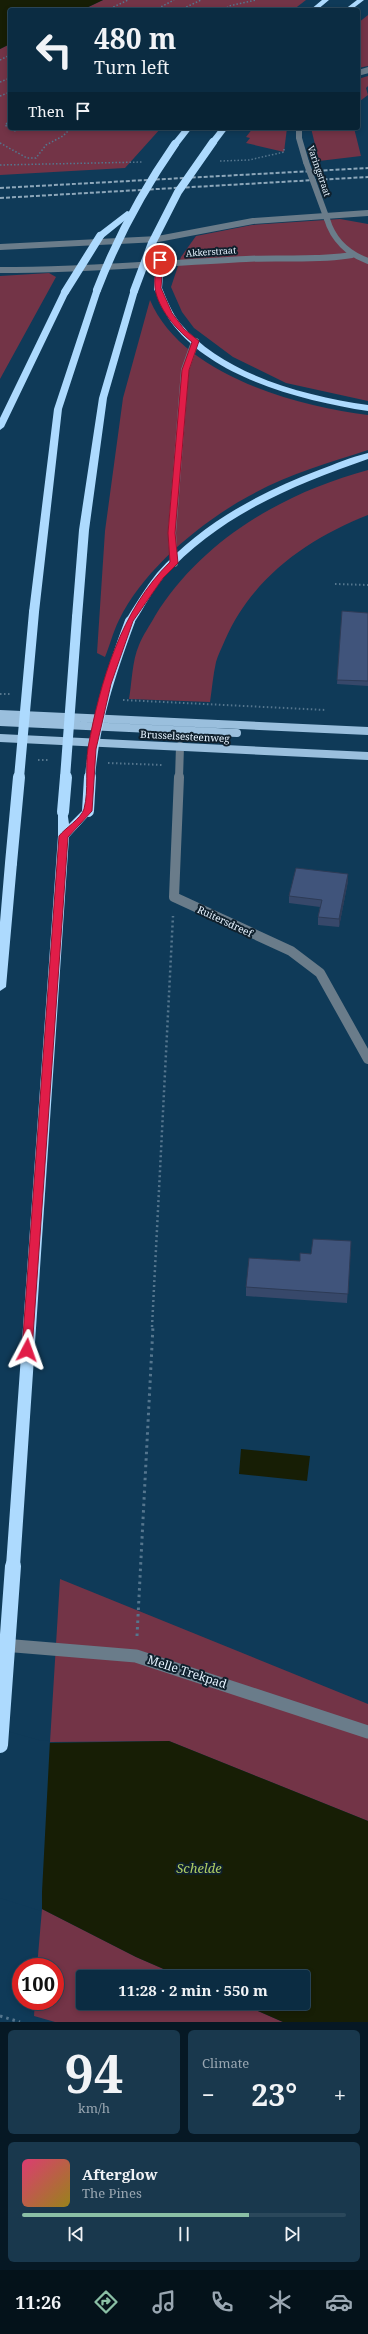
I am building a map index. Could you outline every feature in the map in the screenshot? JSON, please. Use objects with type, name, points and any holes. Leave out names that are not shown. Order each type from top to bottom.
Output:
[{"type":"highway","points":[[316,8],[326,0]]},
{"type":"highway","points":[[350,8],[361,0]]},
{"type":"highway","points":[[0,987],[34,612],[58,409],[107,262],[130,213],[175,144],[186,130]]},
{"type":"highway","points":[[0,1745],[84,530],[103,398],[134,291],[152,243],[178,192],[222,130]]},
{"type":"highway","points":[[0,427],[65,292],[100,236],[130,213]]},
{"type":"highway","points":[[152,243],[160,260],[158,288],[169,314],[182,330],[222,361],[278,389],[330,402],[368,408]]},
{"type":"highway","points":[[64,836],[88,811],[92,749],[107,684],[130,621],[160,576],[200,538],[257,500],[316,474],[368,456]]},
{"type":"main road","name":"Brusselsesteenweg","points":[[0,714],[368,731]]},
{"type":"main road","points":[[0,722],[271,734],[303,729]]},
{"type":"main road","name":"Brusselsesteenweg","points":[[0,738],[368,756]]},
{"type":"street","name":"Varingstraat","points":[[299,130],[299,138],[306,162],[330,230],[352,255]]},
{"type":"street","points":[[0,247],[158,239],[253,221],[368,213]]},
{"type":"street","points":[[352,255],[368,261]]},
{"type":"street","name":"Akkerstraat","points":[[0,270],[56,270],[248,259],[334,258],[352,255]]},
{"type":"street","points":[[174,563],[172,533],[186,370],[196,341]]},
{"type":"street","points":[[174,897],[180,746]]},
{"type":"street","name":"Ruitersdreef","points":[[174,897],[291,951],[320,973],[368,1059]]},
{"type":"street","name":"Melle Trekpad","points":[[0,1644],[8,1647],[136,1656],[368,1732]]},
{"type":"path","points":[[111,8],[128,0]]},
{"type":"path","points":[[159,8],[174,0]]},
{"type":"path","points":[[184,8],[201,0]]},
{"type":"path","points":[[226,8],[229,6],[256,0]]},
{"type":"path","points":[[0,143],[14,149],[22,156],[36,158],[41,155],[47,144],[61,138],[69,130]]},
{"type":"path","points":[[218,161],[249,160],[284,152]]},
{"type":"path","points":[[0,165],[148,162]]},
{"type":"path","points":[[335,584],[368,585]]},
{"type":"path","points":[[0,694],[16,695]]},
{"type":"path","points":[[116,700],[332,710]]},
{"type":"path","points":[[136,1656],[174,897]]},
{"type":"path","points":[[0,2016],[20,2022]]},
{"type":"shaded area","points":[[103,0],[306,0],[296,8],[86,8]]},
{"type":"shaded area","points":[[368,15],[368,66],[360,68],[360,21]]},
{"type":"shaded area","points":[[8,45],[8,130],[159,130],[125,168],[0,175],[0,49]]},
{"type":"shaded area","points":[[368,76],[368,86],[366,88],[368,95],[360,101],[360,78]]},
{"type":"shaded area","points":[[251,130],[287,130],[284,152],[246,143],[250,138],[246,137]]},
{"type":"shaded area","points":[[311,130],[354,130],[361,156],[319,161]]},
{"type":"shaded area","points":[[340,219],[368,224],[368,401],[286,383],[233,357],[194,328],[182,312],[171,287],[181,257],[196,236],[252,225]]},
{"type":"shaded area","points":[[49,273],[56,277],[0,379],[0,276]]},
{"type":"shaded area","points":[[150,300],[165,326],[187,348],[213,367],[243,382],[275,394],[339,411],[368,415],[368,450],[307,470],[263,489],[231,507],[193,533],[158,566],[130,601],[119,620],[105,657],[97,653],[105,531],[123,398]]},
{"type":"shaded area","points":[[368,470],[368,515],[324,536],[284,563],[250,598],[236,618],[216,662],[210,702],[129,699],[132,672],[142,638],[174,589],[196,564],[221,542],[247,523],[276,506],[305,492]]},
{"type":"shaded area","points":[[60,1579],[368,1704],[368,1821],[169,1741],[50,1742]]},
{"type":"shaded area","points":[[42,1909],[136,1957],[166,1970],[76,1970],[76,2010],[256,2010],[283,2022],[55,2022],[34,2016],[34,2010],[64,2010],[64,1958],[38,1958]]},
{"type":"water","points":[[0,0],[103,0],[86,8],[8,8],[8,45],[0,49]]},
{"type":"water","points":[[241,1449],[310,1456],[307,1481],[239,1474]]},
{"type":"water","name":"Schelde","points":[[169,1741],[368,1821],[368,2022],[283,2022],[256,2010],[310,2010],[310,1970],[166,1970],[136,1957],[42,1909],[42,1743]]},
{"type":"pier","points":[[0,1729],[42,1741],[50,1740],[41,1911],[0,1898]]},
{"type":"building","points":[[342,611],[368,613],[368,681],[337,680]]},
{"type":"building","points":[[296,868],[348,874],[339,919],[318,917],[322,900],[289,896]]},
{"type":"building","points":[[313,1239],[351,1241],[348,1294],[246,1287],[249,1258],[300,1261],[300,1253],[311,1254]]},
{"type":"railway","points":[[0,188],[368,168]]},
{"type":"railway","points":[[0,198],[368,177]]},
{"type":"route","points":[[27,1350],[64,836],[88,811],[92,749],[107,684],[130,621],[160,576],[174,563],[172,533],[186,370],[196,341],[182,330],[169,314],[158,288],[160,260]]}]
